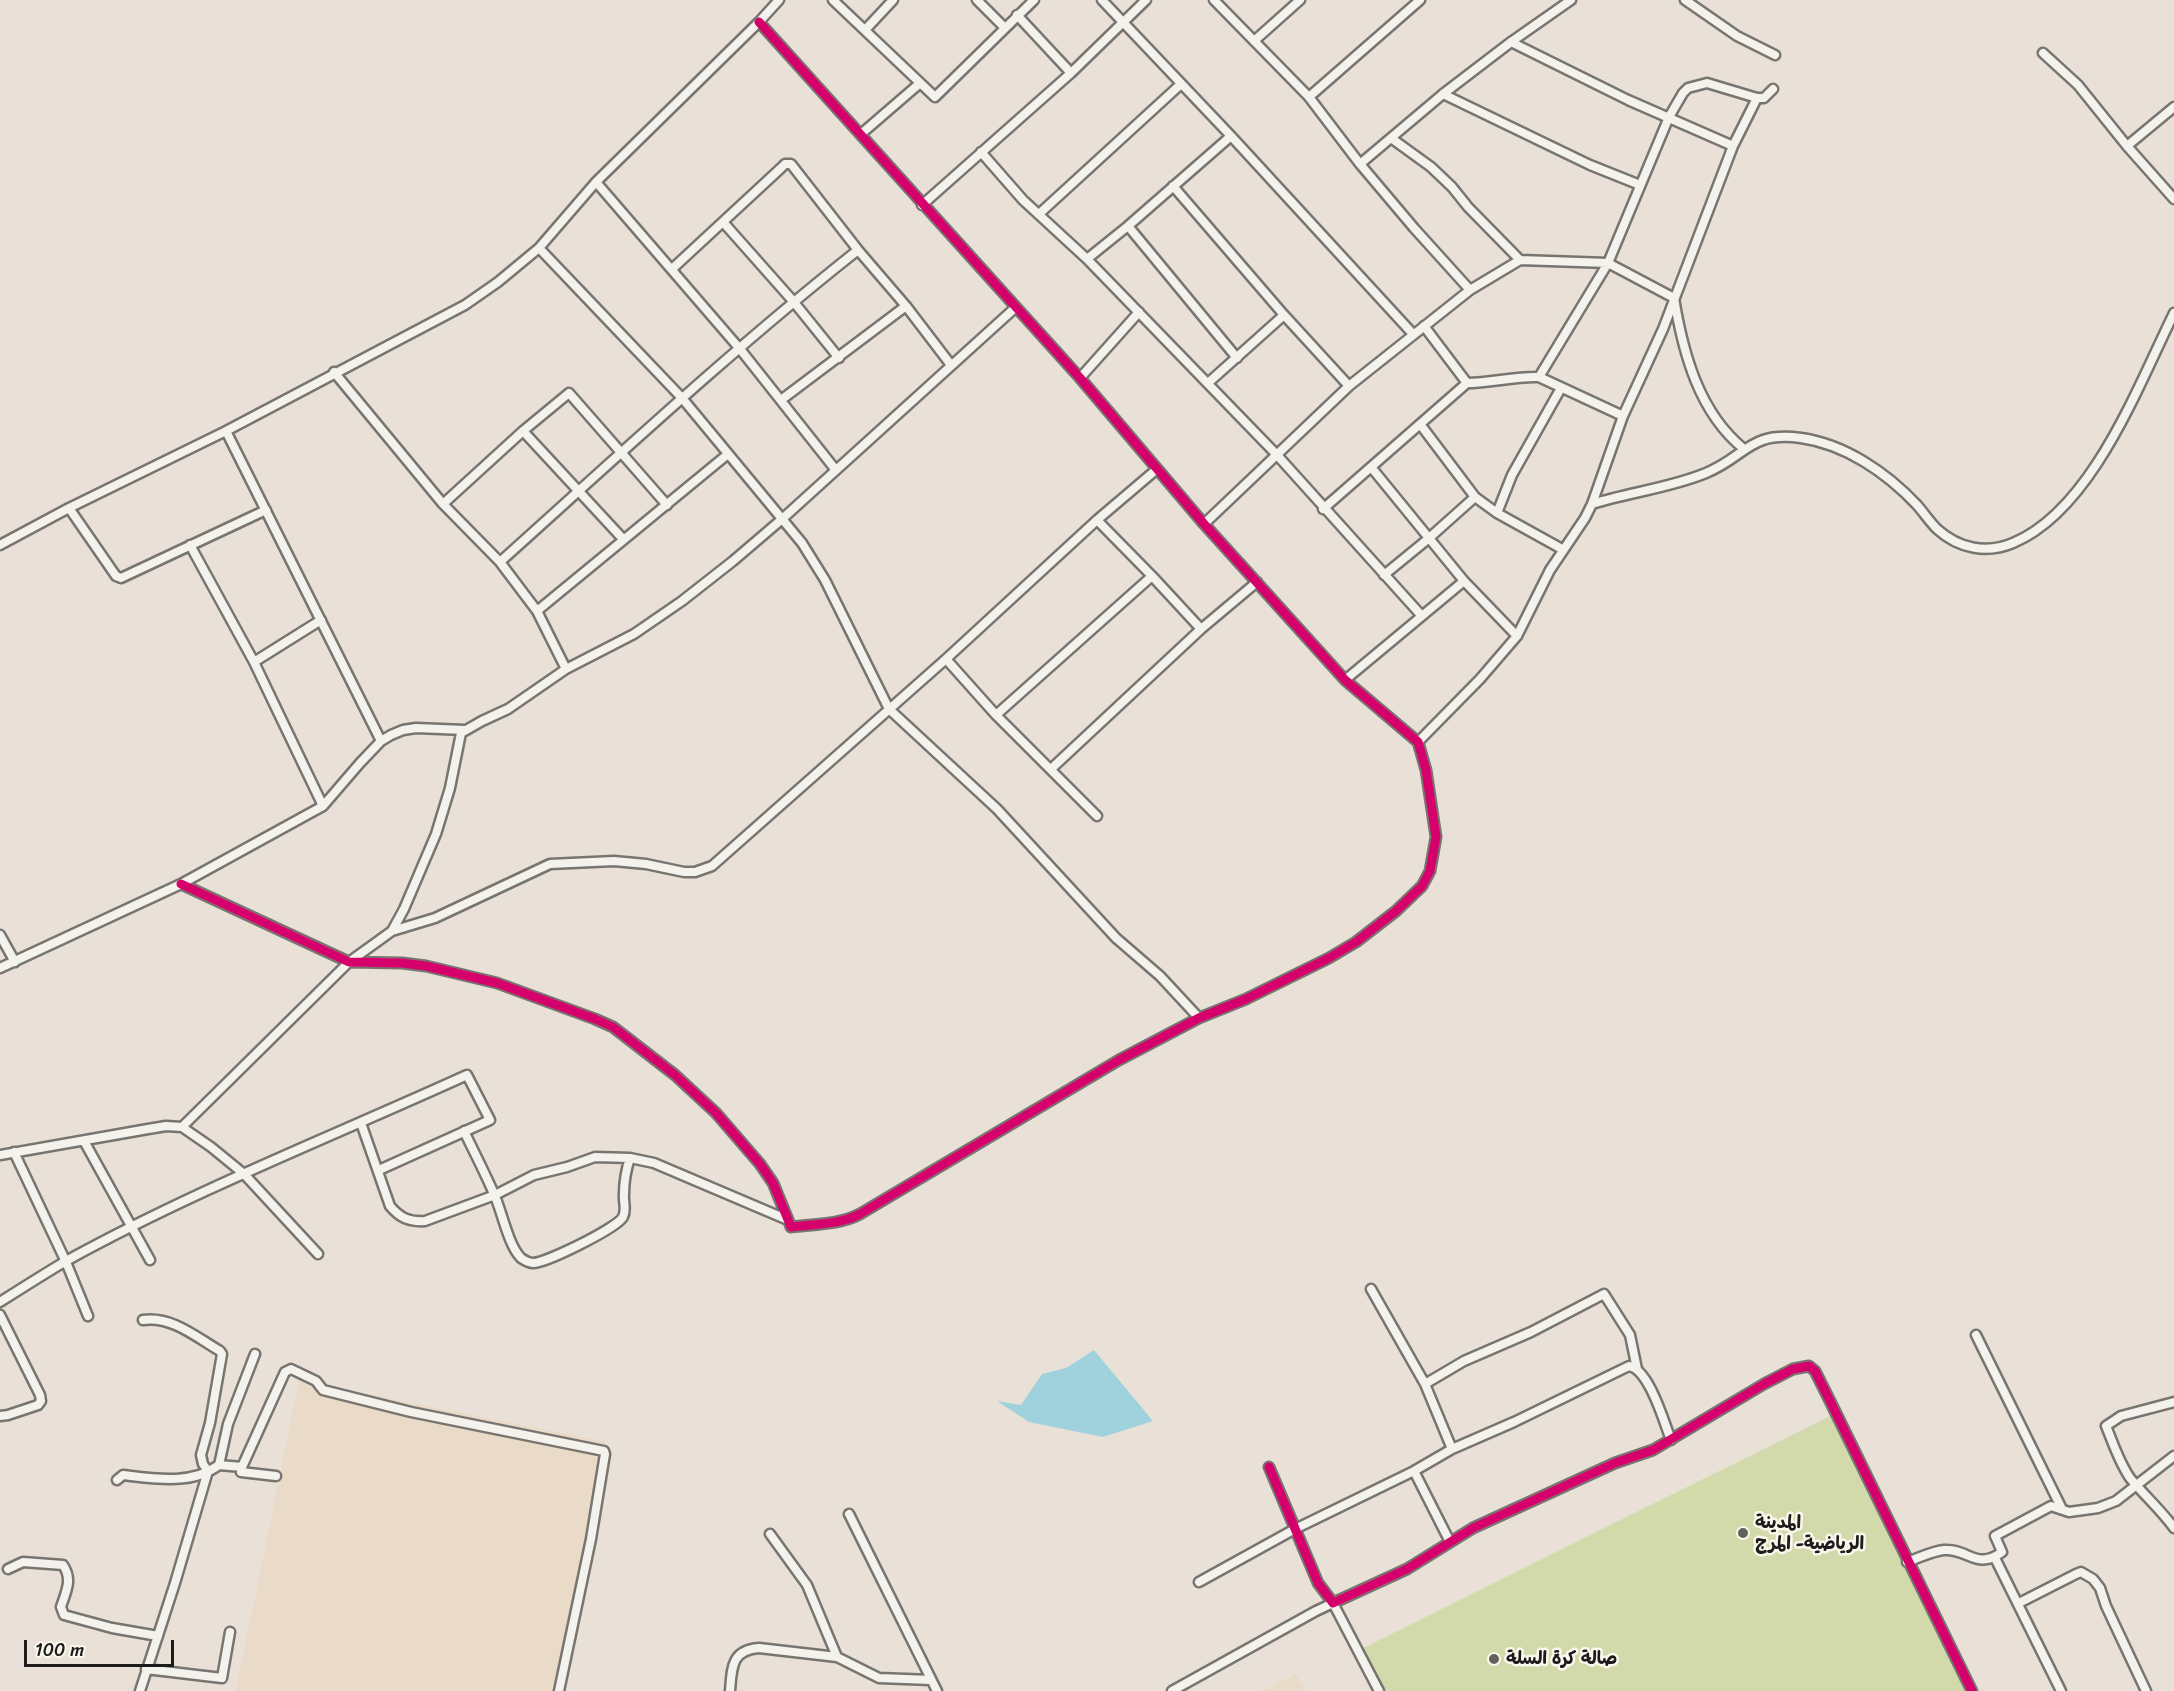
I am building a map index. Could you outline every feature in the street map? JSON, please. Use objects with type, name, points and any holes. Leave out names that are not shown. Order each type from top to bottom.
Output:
[{"type":"street","points":[[0,545],[69,507],[226,431],[334,372],[433,323],[465,305],[498,282],[538,248],[596,182],[779,0]]},
{"type":"street","points":[[832,0],[919,84],[936,97],[1034,0]]},
{"type":"street","points":[[865,30],[893,0]]},
{"type":"street","points":[[977,0],[1005,27]]},
{"type":"street","points":[[1102,0],[1413,334]]},
{"type":"street","points":[[922,205],[1071,73],[1124,24],[1146,0]]},
{"type":"street","points":[[1214,0],[1309,97],[1360,164],[1470,290]]},
{"type":"street","points":[[1254,41],[1300,0]]},
{"type":"street","points":[[1309,97],[1420,0]]},
{"type":"street","points":[[1360,164],[1443,94],[1571,0]]},
{"type":"street","points":[[1685,0],[1737,36],[1775,55]]},
{"type":"street","points":[[1017,15],[1071,73]]},
{"type":"street","points":[[181,884],[349,962],[426,966],[487,981],[613,1027],[675,1075],[716,1113],[760,1164],[773,1183],[791,1227],[850,1220],[1119,1060],[1199,1018],[1246,999],[1329,958],[1365,936],[1422,886],[1430,871],[1436,837],[1426,770],[1418,742],[1346,680],[1204,524],[1080,378],[759,22]]},
{"type":"street","points":[[1511,42],[1628,100],[1733,146]]},
{"type":"street","points":[[2043,53],[2078,85],[2127,146],[2174,199]]},
{"type":"street","points":[[1539,377],[1608,263],[1669,117],[1683,93],[1688,88],[1701,83],[1713,83],[1757,98],[1764,98],[1773,89]]},
{"type":"street","points":[[861,134],[919,84]]},
{"type":"street","points":[[1039,214],[1181,84]]},
{"type":"street","points":[[1443,94],[1590,165],[1640,185]]},
{"type":"street","points":[[1418,742],[1480,679],[1517,636],[1562,549],[1585,518],[1623,416],[1663,329],[1733,146],[1757,98]]},
{"type":"street","points":[[2127,146],[2174,107]]},
{"type":"street","points":[[1087,259],[1231,136]]},
{"type":"street","points":[[1391,138],[1431,167],[1520,260]]},
{"type":"street","points":[[981,152],[1023,200],[1087,259],[1277,455],[1421,615]]},
{"type":"street","points":[[672,269],[776,172],[789,163],[906,306],[951,365]]},
{"type":"street","points":[[596,182],[740,349],[835,469]]},
{"type":"street","points":[[1173,186],[1284,315],[1349,386]]},
{"type":"street","points":[[723,222],[793,301],[839,358]]},
{"type":"street","points":[[1128,226],[1237,358]]},
{"type":"street","points":[[538,248],[682,398],[802,543],[825,580],[889,709],[997,809],[1116,938],[1160,976],[1199,1018]]},
{"type":"street","points":[[500,562],[793,301],[858,250]]},
{"type":"street","points":[[1204,524],[1349,386],[1470,290],[1520,260],[1608,263],[1674,298]]},
{"type":"street","points":[[1674,298],[1679,331],[1688,363],[1701,392],[1719,425],[1744,449]]},
{"type":"street","points":[[782,400],[906,306]]},
{"type":"street","points":[[0,969],[181,884],[323,806],[381,741],[403,730],[416,728],[465,730],[508,709],[566,669],[634,634],[733,561],[781,520],[1016,307]]},
{"type":"street","points":[[1080,378],[1138,312]]},
{"type":"street","points":[[1592,504],[1618,495],[1666,486],[1707,472],[1744,449],[1769,438],[1802,438],[1852,454],[1887,477],[1947,537],[1975,548],[1997,549],[2028,537],[2044,526],[2076,492],[2115,433],[2174,313]]},
{"type":"street","points":[[1208,383],[1284,315]]},
{"type":"street","points":[[1424,326],[1467,383]]},
{"type":"street","points":[[334,372],[443,504],[500,562],[537,611],[566,669]]},
{"type":"street","points":[[1323,508],[1467,383],[1496,382],[1527,376],[1539,377],[1623,416]]},
{"type":"street","points":[[1497,513],[1512,475],[1561,388]]},
{"type":"street","points":[[443,504],[566,394],[571,394],[667,505]]},
{"type":"street","points":[[1420,424],[1475,497],[1497,513],[1562,549]]},
{"type":"street","points":[[226,431],[381,741]]},
{"type":"street","points":[[523,431],[623,539]]},
{"type":"street","points":[[537,611],[728,454]]},
{"type":"street","points":[[1371,467],[1464,581],[1517,636]]},
{"type":"street","points":[[182,1127],[349,962],[392,931],[435,918],[550,864],[614,861],[646,864],[684,872],[703,870],[712,866],[1156,469]]},
{"type":"street","points":[[1384,575],[1475,497]]},
{"type":"street","points":[[69,507],[116,576],[121,578],[266,510]]},
{"type":"street","points":[[1097,520],[1201,629]]},
{"type":"street","points":[[190,545],[254,662],[323,806]]},
{"type":"street","points":[[996,715],[1152,576]]},
{"type":"street","points":[[1346,680],[1464,581]]},
{"type":"street","points":[[1051,769],[1201,629],[1257,582]]},
{"type":"street","points":[[254,662],[321,620]]},
{"type":"street","points":[[946,659],[996,715],[1097,816]]},
{"type":"street","points":[[392,931],[404,909],[436,834],[450,788],[459,739],[465,730]]},
{"type":"street","points":[[0,935],[15,962]]},
{"type":"street","points":[[0,1302],[66,1262],[133,1227],[244,1174],[467,1075],[490,1120],[379,1170]]},
{"type":"street","points":[[361,1123],[390,1206],[397,1215],[414,1222],[425,1221],[495,1195],[534,1175],[595,1157],[630,1158],[662,1166],[788,1220]]},
{"type":"street","points":[[0,1155],[166,1126],[182,1127],[244,1174],[318,1254]]},
{"type":"street","points":[[464,1131],[495,1195],[514,1248],[521,1259],[531,1263],[542,1261],[593,1238],[623,1217],[626,1205],[623,1196],[625,1173],[630,1158]]},
{"type":"street","points":[[84,1141],[150,1260]]},
{"type":"street","points":[[14,1152],[66,1262],[88,1316]]},
{"type":"street","points":[[1371,1289],[1425,1384],[1452,1449]]},
{"type":"street","points":[[1425,1384],[1464,1361],[1531,1332],[1604,1294],[1630,1335],[1637,1369],[1651,1390],[1671,1440]]},
{"type":"street","points":[[0,1315],[41,1401],[38,1405],[0,1416]]},
{"type":"street","points":[[144,1320],[156,1318],[182,1327],[222,1354],[210,1423],[201,1455],[208,1471]]},
{"type":"street","points":[[1976,1335],[2062,1509]]},
{"type":"street","points":[[219,1465],[228,1424],[255,1354]]},
{"type":"street","points":[[1199,1582],[1295,1529],[1414,1471],[1452,1449],[1514,1422],[1621,1369],[1629,1366],[1637,1369]]},
{"type":"street","points":[[1172,1691],[1316,1611],[1407,1569],[1473,1528],[1615,1463],[1653,1450],[1764,1384],[1793,1370],[1809,1366],[1815,1371],[1972,1691]]},
{"type":"street","points":[[276,1476],[242,1472],[242,1467],[285,1372],[291,1369],[316,1381],[323,1390],[411,1412],[604,1451],[606,1454],[591,1539],[558,1691]]},
{"type":"street","points":[[2174,1402],[2129,1413],[2112,1420],[2106,1426],[2114,1448],[2129,1476],[2174,1528]]},
{"type":"street","points":[[1907,1562],[1944,1550],[1955,1551],[1975,1559],[1991,1560],[2002,1552],[1995,1536],[2052,1506],[2069,1512],[2098,1508],[2116,1501],[2174,1456]]},
{"type":"street","points":[[117,1480],[123,1475],[192,1478],[219,1465],[242,1467]]},
{"type":"street","points":[[1269,1467],[1318,1583],[1333,1603],[1379,1691]]},
{"type":"street","points":[[140,1691],[208,1471]]},
{"type":"street","points":[[1414,1471],[1450,1542]]},
{"type":"street","points":[[849,1514],[937,1691]]},
{"type":"street","points":[[770,1534],[807,1585],[837,1657]]},
{"type":"street","points":[[1995,1558],[2061,1691]]},
{"type":"street","points":[[8,1569],[23,1562],[63,1565],[69,1583],[61,1607],[63,1615],[112,1628],[158,1636]]},
{"type":"street","points":[[2019,1603],[2076,1574],[2081,1572],[2087,1575],[2100,1588],[2106,1606],[2146,1691]]},
{"type":"street","points":[[146,1669],[222,1678],[230,1632]]},
{"type":"street","points":[[730,1691],[735,1661],[738,1655],[749,1648],[769,1648],[837,1657],[879,1678],[932,1680]]},
{"type":"shaded area","points":[[299,1380],[606,1442],[553,1691],[236,1691]]},
{"type":"shaded area","points":[[1296,1674],[1305,1691],[1261,1691]]},
{"type":"green space","name":"المدينة الرياضية- المرج","points":[[1832,1415],[1967,1691],[1379,1691],[1359,1650]]},
{"type":"water","points":[[1094,1350],[1153,1421],[1103,1437],[1029,1422],[997,1401],[1021,1405],[1042,1374],[1066,1368]]},
{"type":"cycle path","points":[[181,884],[349,962],[426,966],[497,983],[613,1027],[675,1075],[716,1113],[760,1164],[773,1183],[791,1227],[835,1222],[860,1214],[1119,1060],[1199,1018],[1246,999],[1329,958],[1356,942],[1396,911],[1422,886],[1430,871],[1436,837],[1426,770],[1418,742],[1345,680],[1204,524],[1080,378],[759,22]]},
{"type":"cycle path","points":[[1269,1467],[1318,1583],[1333,1603],[1407,1569],[1473,1528],[1615,1463],[1653,1450],[1764,1384],[1793,1369],[1809,1366],[1815,1371],[1972,1691]]},
{"type":"place","name":"المدينة الرياضية- المرج","points":[[1743,1533]]},
{"type":"place","name":"صالة كرة السلة","points":[[1494,1659]]}]
